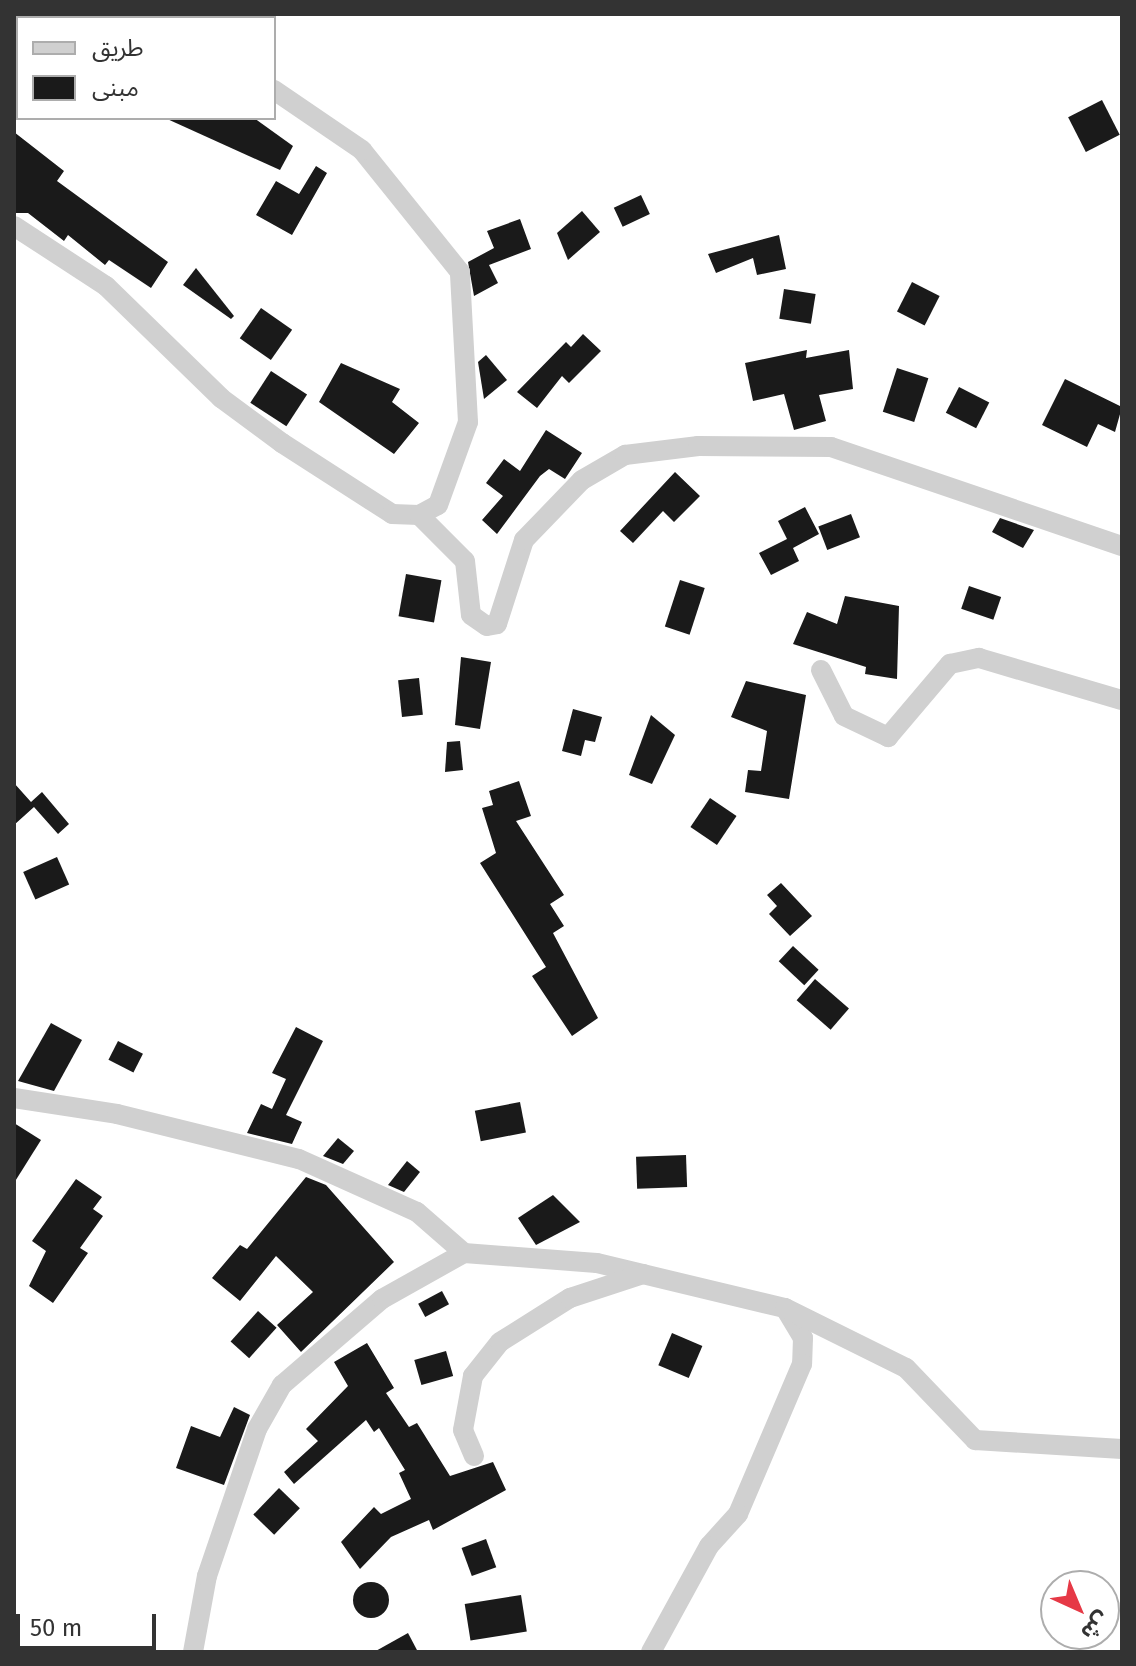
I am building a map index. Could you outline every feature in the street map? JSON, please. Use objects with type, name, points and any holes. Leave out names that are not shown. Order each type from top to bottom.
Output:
[{"type":"street","points":[[14,226],[132,308],[221,398],[282,443],[392,514],[419,515],[438,505],[468,422],[460,272],[362,150],[276,91]]},
{"type":"street","points":[[419,515],[465,561],[471,615],[487,626],[497,624],[524,540],[582,480],[625,455],[698,446],[831,447],[1122,546]]},
{"type":"street","points":[[821,670],[844,716],[888,737],[950,664],[979,658],[1122,700]]},
{"type":"street","points":[[14,1098],[117,1114],[299,1159],[417,1212],[464,1253],[643,1274],[785,1308],[906,1368],[975,1440],[1122,1449]]},
{"type":"street","points":[[193,1652],[207,1576],[257,1429],[282,1385],[382,1299],[464,1253]]},
{"type":"street","points":[[474,1456],[463,1430],[473,1376],[500,1342],[570,1298],[643,1274]]},
{"type":"street","points":[[651,1652],[709,1546],[738,1514],[802,1364],[803,1338],[785,1308]]},
{"type":"building","points":[[1102,100],[1120,135],[1086,152],[1068,117]]},
{"type":"building","points":[[169,120],[257,120],[293,146],[280,170]]},
{"type":"building","points":[[14,132],[64,171],[57,181],[168,262],[151,288],[109,260],[105,265],[68,235],[64,241],[28,213],[14,213]]},
{"type":"building","points":[[316,166],[327,173],[292,235],[256,215],[276,181],[299,194]]},
{"type":"building","points":[[641,195],[650,214],[623,227],[614,208]]},
{"type":"building","points":[[582,211],[600,232],[568,260],[557,233]]},
{"type":"building","points":[[520,219],[531,249],[489,265],[498,283],[474,296],[468,262],[494,248],[487,231]]},
{"type":"building","points":[[779,235],[786,269],[757,275],[753,258],[716,273],[708,254]]},
{"type":"building","points":[[196,268],[234,316],[231,319],[183,285]]},
{"type":"building","points":[[912,282],[940,296],[925,325],[897,311]]},
{"type":"building","points":[[784,289],[816,294],[811,324],[779,319]]},
{"type":"building","points":[[261,308],[292,330],[271,360],[240,338]]},
{"type":"building","points":[[583,334],[601,351],[569,383],[562,376],[537,408],[517,392],[566,342],[571,347]]},
{"type":"building","points":[[807,350],[806,358],[849,350],[853,389],[819,395],[826,421],[794,430],[784,394],[753,401],[745,363]]},
{"type":"building","points":[[486,355],[507,380],[484,399],[478,362]]},
{"type":"building","points":[[341,363],[400,389],[392,402],[419,423],[394,454],[319,402]]},
{"type":"building","points":[[897,368],[928,378],[914,422],[883,412]]},
{"type":"building","points":[[271,371],[307,394],[286,426],[250,403]]},
{"type":"building","points":[[1065,379],[1122,407],[1115,432],[1098,424],[1087,447],[1042,425]]},
{"type":"building","points":[[959,387],[989,402],[976,428],[946,413]]},
{"type":"building","points":[[546,430],[582,453],[565,479],[549,469],[540,476],[497,534],[482,520],[503,496],[486,483],[504,459],[520,471]]},
{"type":"building","points":[[675,472],[700,496],[674,522],[663,511],[633,543],[620,531]]},
{"type":"building","points":[[805,507],[819,534],[793,548],[799,561],[771,575],[759,553],[787,539],[778,521]]},
{"type":"building","points":[[851,514],[860,537],[827,550],[818,527]]},
{"type":"building","points":[[1000,518],[1034,530],[1023,548],[992,532]]},
{"type":"building","points":[[406,574],[441,580],[434,623],[399,616]]},
{"type":"building","points":[[680,580],[705,588],[690,635],[665,627]]},
{"type":"building","points":[[969,586],[1001,597],[993,620],[961,609]]},
{"type":"building","points":[[845,596],[899,606],[897,679],[865,674],[866,667],[793,644],[807,612],[837,624]]},
{"type":"building","points":[[461,657],[491,662],[480,729],[455,725]]},
{"type":"building","points":[[419,678],[423,715],[402,717],[398,680]]},
{"type":"building","points":[[746,681],[806,695],[789,799],[745,792],[748,770],[761,771],[767,731],[731,717]]},
{"type":"building","points":[[573,709],[602,717],[595,742],[585,740],[581,756],[562,751]]},
{"type":"building","points":[[651,715],[675,735],[652,784],[629,775]]},
{"type":"building","points":[[460,741],[463,770],[445,772],[447,742]]},
{"type":"building","points":[[519,781],[531,816],[516,821],[564,895],[550,904],[564,926],[553,933],[598,1018],[572,1036],[532,976],[546,967],[480,863],[496,853],[482,808],[493,805],[489,791]]},
{"type":"building","points":[[14,783],[31,802],[42,792],[69,824],[58,834],[34,807],[14,825]]},
{"type":"building","points":[[710,798],[737,816],[717,845],[690,827]]},
{"type":"building","points":[[57,857],[69,884],[35,899],[23,872]]},
{"type":"building","points":[[781,883],[812,916],[790,936],[769,914],[777,906],[767,895]]},
{"type":"building","points":[[793,946],[819,970],[804,985],[779,961]]},
{"type":"building","points":[[815,979],[849,1009],[831,1030],[797,1000]]},
{"type":"building","points":[[51,1023],[82,1040],[54,1091],[18,1081]]},
{"type":"building","points":[[296,1027],[323,1041],[286,1115],[302,1122],[292,1144],[247,1133],[261,1104],[272,1109],[286,1079],[272,1073]]},
{"type":"building","points":[[118,1041],[143,1054],[133,1072],[108,1060]]},
{"type":"building","points":[[520,1102],[526,1132],[481,1141],[475,1111]]},
{"type":"building","points":[[14,1123],[41,1140],[14,1183]]},
{"type":"building","points":[[338,1138],[354,1151],[343,1164],[323,1156]]},
{"type":"building","points":[[686,1155],[687,1187],[637,1189],[636,1157]]},
{"type":"building","points":[[407,1161],[420,1172],[404,1192],[388,1185]]},
{"type":"building","points":[[306,1177],[326,1185],[394,1262],[301,1352],[277,1325],[313,1292],[276,1256],[240,1301],[212,1278],[240,1245],[247,1249]]},
{"type":"building","points":[[76,1179],[102,1197],[93,1209],[103,1216],[80,1248],[88,1253],[53,1303],[29,1286],[46,1251],[32,1241]]},
{"type":"building","points":[[553,1195],[580,1222],[536,1245],[518,1218]]},
{"type":"building","points":[[442,1291],[449,1304],[425,1317],[418,1304]]},
{"type":"building","points":[[258,1311],[277,1328],[249,1358],[231,1341]]},
{"type":"building","points":[[672,1333],[702,1346],[689,1378],[658,1365]]},
{"type":"building","points":[[367,1343],[394,1388],[386,1393],[409,1427],[417,1423],[450,1476],[493,1462],[506,1490],[433,1530],[429,1520],[391,1537],[360,1569],[341,1542],[374,1507],[381,1514],[411,1499],[399,1473],[405,1470],[379,1428],[374,1432],[366,1420],[294,1484],[284,1472],[318,1441],[306,1429],[348,1386],[334,1362]]},
{"type":"building","points":[[446,1351],[453,1376],[421,1385],[414,1360]]},
{"type":"building","points":[[234,1407],[250,1415],[224,1485],[176,1468],[191,1426],[220,1437]]},
{"type":"building","points":[[279,1488],[300,1508],[274,1535],[253,1515]]},
{"type":"building","points":[[486,1539],[496,1567],[472,1576],[462,1548]]},
{"type":"building","points":[[371,1582],[384,1587],[389,1600],[384,1613],[371,1618],[358,1613],[353,1600],[358,1587]]},
{"type":"building","points":[[521,1595],[527,1632],[470,1640],[465,1604]]},
{"type":"building","points":[[408,1633],[418,1652],[374,1652]]}]
